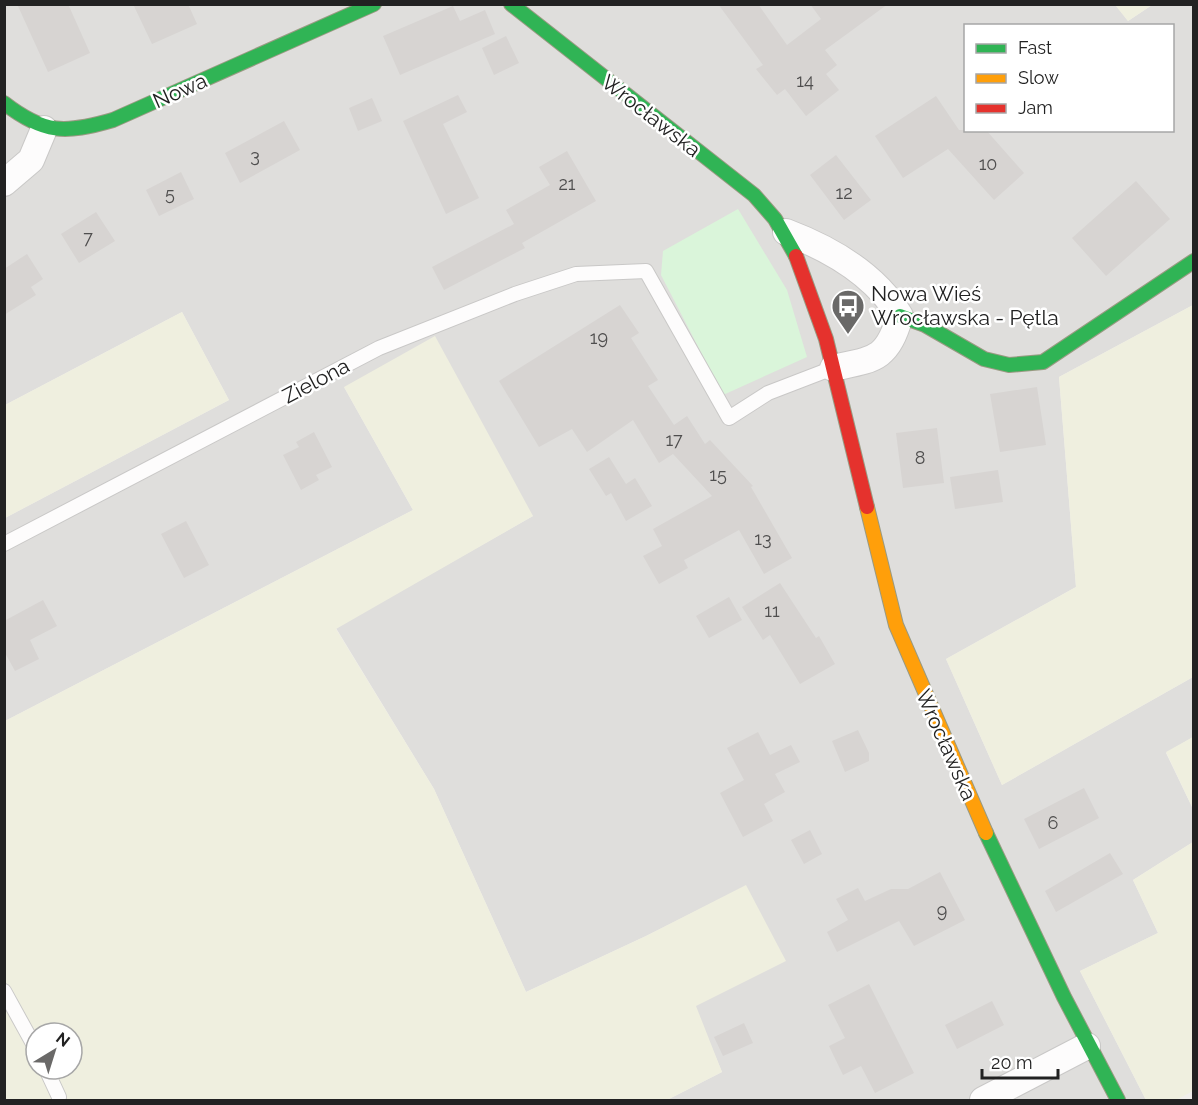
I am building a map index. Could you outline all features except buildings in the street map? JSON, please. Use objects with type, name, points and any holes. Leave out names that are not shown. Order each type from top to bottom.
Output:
[{"type":"street","name":"Nowa","points":[[44,129],[75,129],[113,120],[374,4]]},
{"type":"street","name":"Wrocławska","points":[[511,4],[754,195],[771,211],[786,232],[811,290],[833,368],[896,626],[914,675],[1020,907],[1087,1046],[1118,1101]]},
{"type":"street","points":[[4,103],[21,117],[44,129],[31,160],[4,183]]},
{"type":"street","points":[[786,232],[824,246],[890,298],[900,316],[892,342],[882,353],[867,360],[833,368]]},
{"type":"street","points":[[900,316],[917,319],[994,363],[1014,366],[1043,362],[1194,261]]},
{"type":"street","points":[[983,1101],[1087,1046]]},
{"type":"lane","name":"Zielona","points":[[4,544],[379,348],[515,294],[576,274],[646,271],[729,418],[768,393],[833,368]]},
{"type":"lane","points":[[4,991],[24,1027]]},
{"type":"lane","points":[[52,1081],[59,1097]]},
{"type":"shaded area","points":[[1115,4],[1128,21],[1152,5],[1193,5],[1193,305],[1059,377],[1076,587],[946,659],[1002,785],[1193,677],[1193,737],[1166,753],[1193,809],[1193,842],[1133,880],[1158,933],[1080,971],[1146,1100],[667,1100],[722,1072],[695,1007],[746,886],[526,992],[434,789],[336,628],[533,516],[344,387],[413,510],[5,721],[5,518],[229,400],[182,312],[5,405],[5,5]]},
{"type":"green space","points":[[1115,5],[1152,5],[1128,21]]},
{"type":"green space","points":[[738,209],[787,290],[807,357],[723,395],[661,275],[663,251]]},
{"type":"green space","points":[[1193,305],[1193,677],[1002,785],[946,659],[1076,587],[1059,377]]},
{"type":"green space","points":[[182,312],[229,400],[5,518],[5,405]]},
{"type":"green space","points":[[435,336],[533,516],[336,629],[434,789],[526,992],[646,936],[746,885],[786,961],[696,1006],[722,1072],[667,1100],[5,1100],[5,721],[413,510],[344,387]]},
{"type":"green space","points":[[1193,737],[1193,809],[1166,752]]},
{"type":"green space","points":[[1193,842],[1193,1091],[1176,1100],[1146,1100],[1080,971],[1158,933],[1133,880]]},
{"type":"traffic: fast","points":[[4,103],[43,126],[68,129],[96,125],[113,120],[374,4]]},
{"type":"traffic: fast","points":[[511,4],[754,195],[775,219],[796,256]]},
{"type":"traffic: fast","points":[[900,316],[925,325],[984,359],[1009,365],[1043,362],[1194,261]]},
{"type":"traffic: fast","points":[[986,833],[1064,997],[1118,1100]]},
{"type":"traffic: slow","points":[[867,507],[896,625],[986,833]]},
{"type":"traffic: jam","points":[[796,256],[826,339],[867,507]]},
{"type":"place","name":"Nowa Wieś Wrocławska - Pętla","points":[[848,335]]}]
